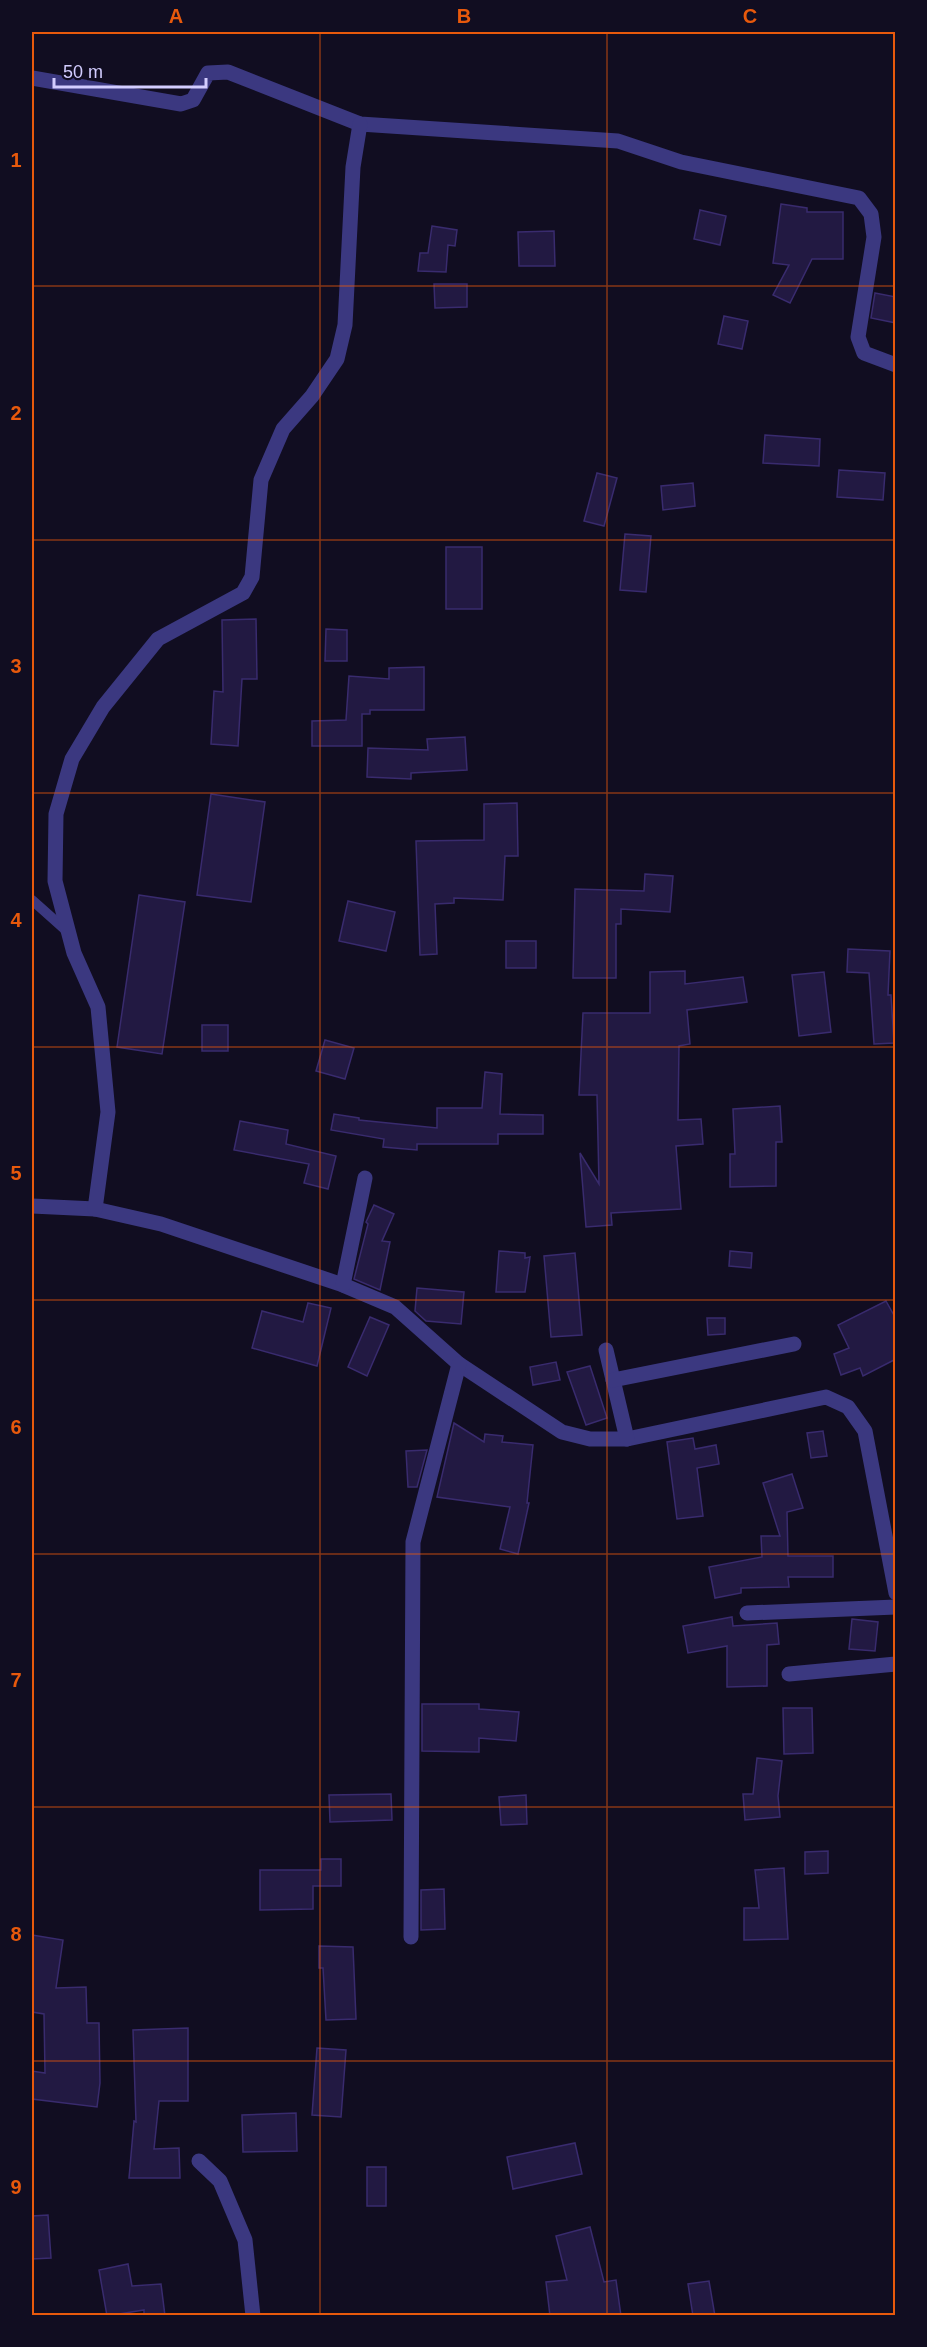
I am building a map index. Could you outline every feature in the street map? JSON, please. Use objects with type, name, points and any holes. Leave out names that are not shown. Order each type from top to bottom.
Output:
[{"type":"street","points":[[32,78],[182,104],[193,100],[208,73],[228,72],[360,124],[618,141],[681,162],[859,198],[872,214],[874,237],[858,337],[864,353],[896,365]]},
{"type":"street","points":[[95,1209],[108,1112],[98,1007],[74,953],[55,881],[56,814],[72,759],[103,706],[158,639],[243,593],[252,577],[261,480],[283,429],[312,396],[337,359],[345,325],[353,166],[360,124]]},
{"type":"street","points":[[343,1285],[365,1178]]},
{"type":"street","points":[[32,1206],[95,1209],[161,1224],[343,1285],[395,1307],[459,1364],[562,1432],[590,1439],[627,1439],[826,1397],[848,1407],[865,1431],[896,1593]]},
{"type":"street","points":[[613,1380],[794,1344]]},
{"type":"street","points":[[606,1350],[627,1439]]},
{"type":"street","points":[[411,1937],[413,1542],[459,1364]]},
{"type":"street","points":[[747,1613],[896,1607]]},
{"type":"street","points":[[789,1674],[896,1664]]},
{"type":"street","points":[[199,2161],[220,2181],[245,2240],[253,2316]]},
{"type":"lane","points":[[32,900],[69,933]]},
{"type":"building","points":[[781,204],[807,208],[807,212],[843,212],[843,259],[812,259],[790,303],[773,295],[789,265],[773,263]]},
{"type":"building","points":[[700,210],[726,216],[720,245],[694,239]]},
{"type":"building","points":[[432,226],[457,230],[455,246],[448,245],[446,272],[418,271],[420,253],[428,253]]},
{"type":"building","points":[[554,231],[555,266],[519,266],[518,232]]},
{"type":"building","points":[[434,284],[467,284],[467,307],[435,308]]},
{"type":"building","points":[[875,293],[896,297],[896,323],[871,318]]},
{"type":"building","points":[[724,316],[748,321],[742,349],[718,344]]},
{"type":"building","points":[[765,435],[820,439],[819,466],[763,463]]},
{"type":"building","points":[[839,470],[885,473],[883,500],[837,497]]},
{"type":"building","points":[[597,473],[617,478],[604,526],[584,521]]},
{"type":"building","points":[[693,483],[695,506],[663,510],[661,486]]},
{"type":"building","points":[[625,534],[651,536],[646,592],[620,590]]},
{"type":"building","points":[[446,547],[482,547],[482,609],[446,609]]},
{"type":"building","points":[[256,619],[257,679],[242,679],[238,746],[211,744],[214,691],[223,692],[222,620]]},
{"type":"building","points":[[326,629],[347,630],[347,661],[325,661]]},
{"type":"building","points":[[424,667],[424,710],[370,710],[370,714],[362,714],[362,746],[312,746],[312,721],[346,720],[349,676],[389,679],[389,668]]},
{"type":"building","points":[[465,737],[467,770],[411,773],[411,779],[367,777],[368,748],[428,750],[427,739]]},
{"type":"building","points":[[211,794],[265,802],[251,902],[197,895]]},
{"type":"building","points":[[517,803],[518,856],[505,856],[503,900],[454,898],[454,903],[435,904],[437,954],[420,955],[416,841],[484,840],[484,804]]},
{"type":"building","points":[[645,874],[673,876],[670,912],[621,909],[621,924],[616,924],[616,978],[573,978],[575,889],[644,891]]},
{"type":"building","points":[[139,895],[185,902],[162,1054],[117,1047]]},
{"type":"building","points":[[348,901],[395,912],[386,951],[339,941]]},
{"type":"building","points":[[506,941],[536,941],[536,968],[506,968]]},
{"type":"building","points":[[848,949],[890,951],[888,995],[891,995],[894,1043],[874,1044],[869,973],[847,972]]},
{"type":"building","points":[[685,971],[685,984],[743,977],[747,1002],[687,1010],[690,1044],[679,1046],[678,1120],[701,1119],[703,1144],[676,1146],[681,1209],[611,1213],[612,1225],[586,1227],[580,1153],[599,1184],[597,1095],[579,1095],[583,1013],[650,1013],[650,972]]},
{"type":"building","points":[[824,972],[831,1032],[799,1036],[792,975]]},
{"type":"building","points":[[202,1025],[228,1025],[228,1051],[202,1051]]},
{"type":"building","points":[[325,1040],[354,1048],[345,1079],[316,1071]]},
{"type":"building","points":[[485,1072],[502,1074],[500,1114],[543,1115],[543,1134],[498,1134],[498,1144],[417,1144],[417,1150],[383,1147],[384,1139],[331,1130],[334,1114],[359,1118],[359,1120],[437,1128],[437,1108],[482,1108]]},
{"type":"building","points":[[780,1106],[782,1142],[776,1142],[776,1186],[730,1187],[730,1154],[735,1154],[733,1109]]},
{"type":"building","points":[[240,1121],[288,1130],[286,1144],[336,1156],[328,1189],[304,1183],[309,1164],[234,1150]]},
{"type":"building","points":[[374,1205],[394,1214],[382,1241],[390,1242],[380,1290],[354,1279],[368,1224],[366,1222]]},
{"type":"building","points":[[499,1251],[525,1253],[525,1258],[530,1257],[525,1292],[496,1292]]},
{"type":"building","points":[[730,1251],[752,1253],[751,1268],[729,1266]]},
{"type":"building","points":[[575,1253],[582,1335],[551,1337],[544,1256]]},
{"type":"building","points":[[417,1288],[464,1292],[461,1324],[426,1321],[415,1311]]},
{"type":"building","points":[[886,1301],[896,1319],[896,1359],[863,1376],[860,1368],[841,1375],[834,1354],[849,1348],[838,1325]]},
{"type":"building","points":[[308,1303],[331,1308],[317,1366],[252,1348],[262,1311],[303,1322]]},
{"type":"building","points":[[370,1317],[389,1325],[367,1376],[348,1367]]},
{"type":"building","points":[[707,1318],[725,1318],[725,1334],[708,1335]]},
{"type":"building","points":[[556,1362],[560,1380],[533,1385],[530,1367]]},
{"type":"building","points":[[590,1366],[607,1418],[586,1425],[567,1372]]},
{"type":"building","points":[[454,1423],[484,1442],[485,1434],[503,1436],[502,1442],[533,1445],[527,1503],[529,1503],[518,1554],[500,1549],[510,1507],[437,1497]]},
{"type":"building","points":[[823,1431],[827,1456],[811,1458],[807,1433]]},
{"type":"building","points":[[693,1438],[695,1449],[716,1445],[719,1464],[697,1468],[703,1516],[677,1519],[667,1442]]},
{"type":"building","points":[[427,1450],[417,1487],[408,1487],[406,1451]]},
{"type":"building","points":[[792,1474],[803,1508],[787,1512],[788,1556],[833,1556],[833,1577],[788,1577],[789,1587],[741,1588],[741,1593],[715,1598],[709,1567],[762,1557],[761,1536],[780,1536],[763,1483]]},
{"type":"building","points":[[732,1617],[733,1626],[777,1623],[779,1644],[767,1645],[767,1686],[727,1687],[727,1646],[688,1653],[683,1626]]},
{"type":"building","points":[[852,1619],[878,1622],[875,1651],[849,1649]]},
{"type":"building","points":[[422,1704],[479,1704],[479,1709],[519,1712],[516,1741],[479,1738],[479,1752],[422,1751]]},
{"type":"building","points":[[783,1708],[812,1708],[813,1753],[784,1754]]},
{"type":"building","points":[[757,1758],[782,1761],[778,1796],[780,1817],[745,1820],[743,1794],[753,1794]]},
{"type":"building","points":[[391,1794],[392,1820],[330,1822],[329,1795]]},
{"type":"building","points":[[526,1795],[527,1824],[501,1825],[499,1797]]},
{"type":"building","points":[[828,1851],[828,1873],[805,1874],[805,1852]]},
{"type":"building","points":[[321,1859],[341,1859],[341,1886],[313,1886],[313,1909],[260,1910],[260,1870],[321,1870]]},
{"type":"building","points":[[784,1868],[788,1939],[744,1940],[744,1908],[759,1908],[755,1870]]},
{"type":"building","points":[[444,1889],[445,1929],[421,1930],[421,1890]]},
{"type":"building","points":[[32,1935],[63,1940],[56,1988],[86,1987],[87,2023],[99,2023],[100,2083],[97,2107],[32,2099],[32,2071],[45,2073],[44,2014],[32,2012]]},
{"type":"building","points":[[319,1946],[353,1947],[356,2019],[326,2020],[323,1968],[319,1968]]},
{"type":"building","points":[[188,2028],[188,2101],[159,2101],[154,2149],[179,2148],[180,2178],[129,2178],[134,2121],[136,2122],[133,2030]]},
{"type":"building","points":[[317,2048],[346,2050],[341,2117],[312,2115]]},
{"type":"building","points":[[296,2113],[297,2151],[243,2152],[242,2115]]},
{"type":"building","points":[[575,2143],[582,2174],[513,2189],[507,2157]]},
{"type":"building","points":[[367,2167],[386,2167],[386,2206],[367,2206]]},
{"type":"building","points":[[48,2215],[51,2258],[32,2259],[32,2216]]},
{"type":"building","points":[[590,2227],[604,2282],[616,2280],[621,2316],[550,2316],[546,2282],[567,2280],[556,2236]]},
{"type":"building","points":[[128,2264],[132,2286],[161,2284],[165,2316],[144,2316],[144,2310],[107,2316],[99,2270]]},
{"type":"building","points":[[709,2281],[715,2316],[693,2316],[688,2284]]}]
